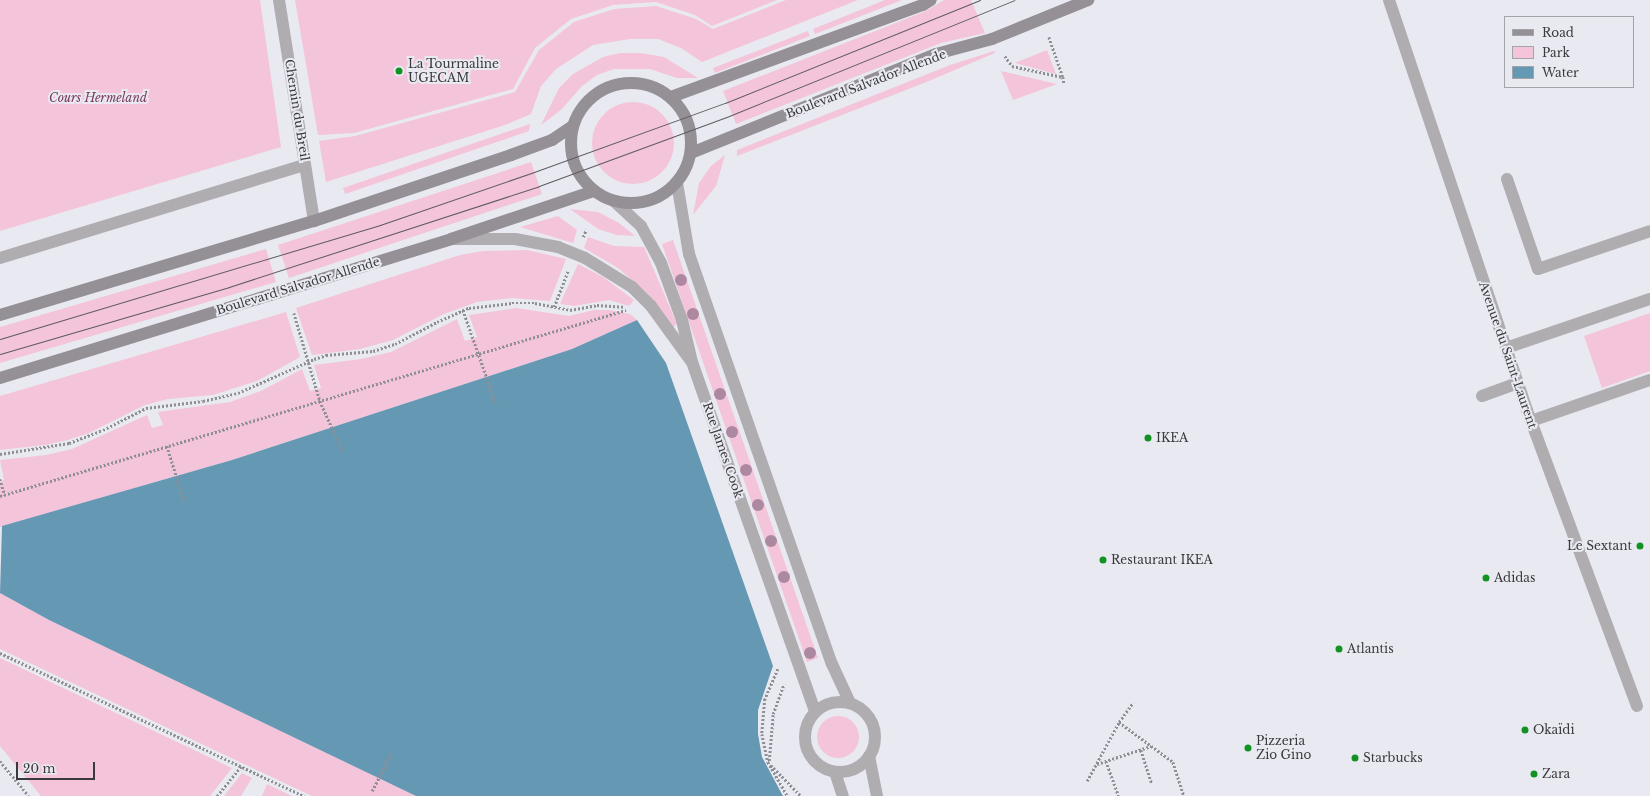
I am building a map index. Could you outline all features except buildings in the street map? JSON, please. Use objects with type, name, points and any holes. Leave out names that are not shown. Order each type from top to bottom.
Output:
[{"type":"street","name":"Chemin du Breil","points":[[279,0],[314,221]]},
{"type":"street","points":[[671,97],[923,5],[931,0]]},
{"type":"street","name":"Boulevard Salvador Allende","points":[[691,154],[936,54],[992,39],[1088,0]]},
{"type":"street","name":"Avenue du Saint-Laurent","points":[[1389,0],[1531,421],[1637,706]]},
{"type":"street","points":[[641,83],[656,88],[671,97],[686,118],[692,141],[691,154],[686,169],[677,183],[650,201],[632,204],[614,201],[594,191],[584,181],[572,159],[571,144],[573,126],[587,102],[600,91],[613,85],[641,83]]},
{"type":"street","points":[[0,315],[314,221],[511,156],[552,140],[573,126]]},
{"type":"street","points":[[0,258],[305,165]]},
{"type":"street","points":[[1507,179],[1538,269],[1650,231]]},
{"type":"street","points":[[677,183],[689,254],[832,664],[850,703]]},
{"type":"street","name":"Boulevard Salvador Allende","points":[[0,378],[451,239],[594,191]]},
{"type":"street","name":"Rue James Cook","points":[[614,201],[640,226],[661,264],[682,320],[692,362],[815,711]]},
{"type":"street","points":[[451,239],[514,239],[558,247],[585,258],[610,271],[637,292],[651,306],[692,362]]},
{"type":"street","points":[[1506,348],[1650,299]]},
{"type":"street","points":[[1531,421],[1650,380]]},
{"type":"street","points":[[1482,396],[1518,383]]},
{"type":"street","points":[[831,702],[850,703],[861,708],[869,717],[874,728],[875,738],[869,756],[855,769],[835,772],[824,769],[808,753],[804,731],[815,711],[831,702]]},
{"type":"street","points":[[869,756],[877,796]]},
{"type":"street","points":[[835,772],[843,796]]},
{"type":"path","points":[[1049,37],[1064,83]]},
{"type":"path","points":[[1005,56],[1012,66],[1063,77]]},
{"type":"path","points":[[0,454],[69,443],[103,430],[146,408],[204,401],[238,393],[309,360],[326,355],[373,351],[395,344],[463,310],[518,303],[570,310],[604,304],[628,309],[632,312]]},
{"type":"path","points":[[0,496],[628,309]]},
{"type":"path","points":[[463,310],[496,403]]},
{"type":"path","points":[[294,313],[320,401],[343,452]]},
{"type":"path","points":[[167,446],[184,500]]},
{"type":"path","points":[[0,479],[5,495]]},
{"type":"path","points":[[0,653],[304,796]]},
{"type":"path","points":[[776,663],[779,670],[768,687],[762,710],[762,734],[768,762],[788,796]]},
{"type":"path","points":[[768,762],[774,714],[781,688],[788,679]]},
{"type":"path","points":[[1087,782],[1120,722],[1133,703]]},
{"type":"path","points":[[1120,722],[1173,762],[1184,796]]},
{"type":"path","points":[[1097,764],[1151,746]]},
{"type":"path","points":[[1141,750],[1152,784]]},
{"type":"path","points":[[372,791],[391,754]]},
{"type":"path","points":[[0,761],[29,796]]},
{"type":"path","points":[[1106,761],[1119,796]]},
{"type":"path","points":[[768,762],[801,796]]},
{"type":"path","points":[[217,796],[241,766]]},
{"type":"green space","name":"Cours Hermeland","points":[[0,0],[260,0],[281,147],[0,231]]},
{"type":"green space","name":"La Tourmaline UGECAM","points":[[295,0],[777,0],[712,26],[695,15],[656,2],[613,5],[571,19],[535,48],[513,89],[354,133],[318,135]]},
{"type":"green space","points":[[786,0],[858,0],[702,62],[681,48],[658,39],[630,39],[593,45],[556,69],[541,86],[531,114],[505,125],[326,182],[319,141],[355,136],[515,92],[539,50],[574,22],[614,9],[656,6],[696,19],[713,29]]},
{"type":"green space","points":[[885,0],[902,0],[815,34],[813,29]]},
{"type":"green space","points":[[944,0],[971,0],[985,33],[941,43],[736,124],[723,91],[926,11]]},
{"type":"green space","points":[[808,31],[810,36],[715,73],[713,68]]},
{"type":"green space","points":[[1047,50],[1056,74],[1015,63]]},
{"type":"green space","points":[[994,51],[995,53],[924,83],[737,156],[737,150],[950,65]]},
{"type":"green space","points":[[620,53],[640,53],[664,57],[698,78],[677,78],[650,69],[614,69],[597,75],[582,86],[562,109],[541,125],[559,88],[573,74],[603,57]]},
{"type":"green space","points":[[1001,71],[1057,84],[1013,100]]},
{"type":"green space","points":[[633,102],[649,105],[662,114],[671,127],[674,143],[671,159],[662,172],[649,181],[633,184],[617,181],[604,172],[595,159],[592,143],[595,127],[604,114],[617,105]]},
{"type":"green space","points":[[530,124],[529,131],[345,194],[343,188]]},
{"type":"green space","points":[[725,155],[716,186],[693,215],[699,183],[711,166]]},
{"type":"green space","points":[[531,162],[542,194],[289,278],[278,245]]},
{"type":"green space","points":[[570,209],[598,212],[619,223],[635,236],[617,235],[598,229]]},
{"type":"green space","points":[[558,216],[577,230],[573,243],[520,227]]},
{"type":"green space","points":[[588,237],[614,246],[644,247],[677,324],[673,327],[647,293],[618,268],[584,248]]},
{"type":"green space","points":[[673,240],[818,658],[807,662],[662,244]]},
{"type":"green space","points":[[266,249],[276,282],[0,363],[0,327]]},
{"type":"green space","points":[[527,250],[566,259],[550,301],[512,298],[477,302],[444,314],[393,340],[360,349],[312,355],[296,308],[460,255],[483,251]]},
{"type":"green space","points":[[578,264],[603,277],[634,300],[629,306],[609,300],[574,306],[560,304]]},
{"type":"green space","points":[[516,308],[569,316],[594,310],[610,310],[630,314],[637,320],[572,349],[232,460],[0,527],[0,482],[4,480],[0,460],[46,455],[72,449],[147,415],[152,428],[163,425],[158,412],[230,402],[261,391],[302,369],[310,391],[321,388],[314,365],[361,359],[391,352],[457,319],[465,341],[477,337],[469,315]]},
{"type":"green space","points":[[286,312],[300,357],[257,381],[213,395],[168,399],[145,405],[89,433],[68,440],[45,445],[0,450],[0,396]]},
{"type":"green space","points":[[1650,313],[1650,371],[1602,388],[1584,336]]},
{"type":"green space","points":[[0,593],[49,620],[416,796],[312,796],[0,649]]},
{"type":"green space","points":[[0,658],[232,768],[210,796],[41,796],[0,746]]},
{"type":"green space","points":[[838,716],[853,722],[859,737],[853,752],[838,758],[823,752],[817,737],[823,722]]},
{"type":"green space","points":[[242,773],[252,778],[241,796],[224,796]]},
{"type":"green space","points":[[267,784],[292,796],[262,796]]},
{"type":"water","points":[[637,320],[666,363],[773,666],[758,710],[758,734],[762,757],[783,796],[416,796],[49,620],[0,593],[2,526],[232,460],[572,349]]},
{"type":"tram line","points":[[0,339],[380,225],[534,172],[725,103],[980,0]]},
{"type":"tram line","points":[[0,354],[229,287],[539,186],[729,116],[1014,0]]},
{"type":"place","name":"La Tourmaline UGECAM","points":[[399,71]]},
{"type":"place","name":"IKEA","points":[[1148,438]]},
{"type":"place","name":"Le Sextant","points":[[1640,546]]},
{"type":"place","name":"Restaurant IKEA","points":[[1103,560]]},
{"type":"place","name":"Adidas","points":[[1486,578]]},
{"type":"place","name":"Atlantis","points":[[1339,649]]},
{"type":"place","name":"Okaïdi","points":[[1525,730]]},
{"type":"place","name":"Pizzeria Zio Gino","points":[[1248,748]]},
{"type":"place","name":"Starbucks","points":[[1355,758]]},
{"type":"place","name":"Zara","points":[[1534,774]]}]
